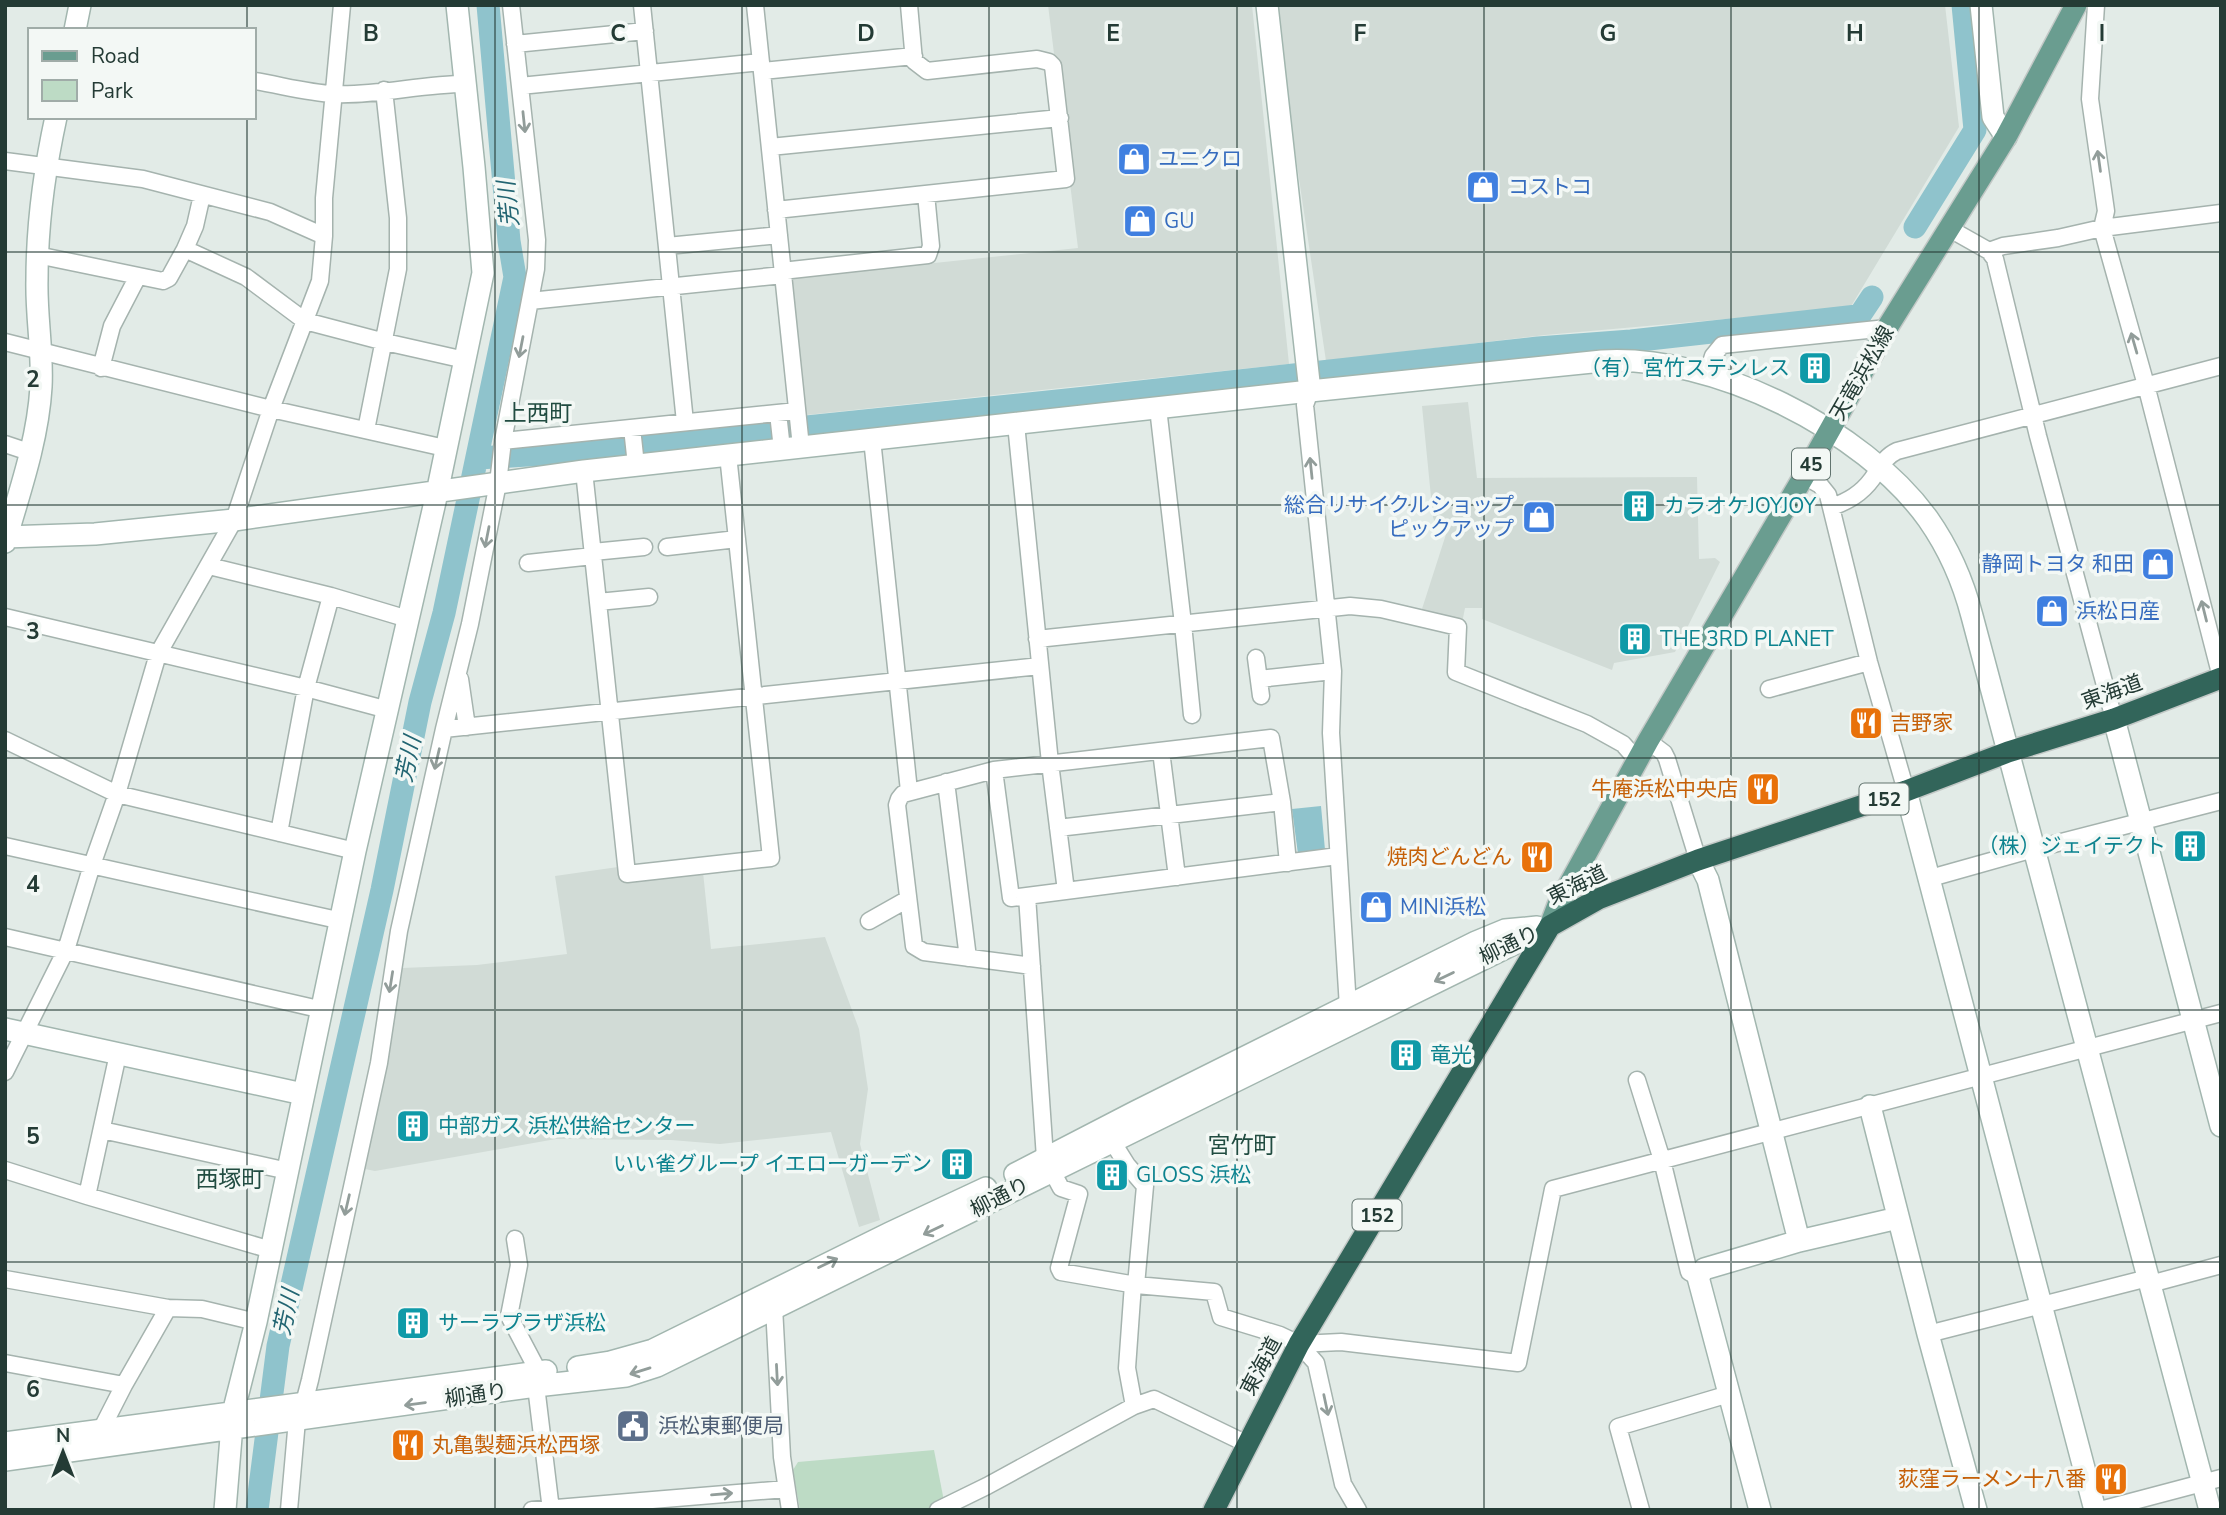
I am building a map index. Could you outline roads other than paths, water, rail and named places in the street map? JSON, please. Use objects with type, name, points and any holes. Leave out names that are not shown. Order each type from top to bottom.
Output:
[{"type":"highway","name":"東海道","points":[[1214,1510],[1299,1344],[1550,926],[1598,899],[1698,860],[1906,791],[2008,752],[2114,719],[2221,677]]},
{"type":"main road","name":"天竜浜松線","points":[[1550,926],[1558,905],[1648,741],[1804,476],[1886,328],[2006,137],[2076,5]]},
{"type":"street","points":[[75,28],[80,5]]},
{"type":"street","points":[[5,1072],[14,1031],[66,950],[117,794],[158,654],[234,520],[271,409],[321,275],[324,198],[342,5]]},
{"type":"street","points":[[225,1510],[237,1420],[303,1094],[408,619],[442,491],[445,449],[483,273],[457,5]]},
{"type":"street","points":[[297,1510],[289,1510],[297,1412],[379,1063],[399,931],[459,669],[536,269],[537,240],[511,5]]},
{"type":"street","points":[[642,5],[685,422]]},
{"type":"street","points":[[755,5],[797,414],[791,443]]},
{"type":"street","points":[[776,209],[1066,179],[1055,72],[1049,62],[1037,59],[927,71],[915,61],[909,5]]},
{"type":"street","points":[[1267,5],[1309,379],[1304,405],[1333,671],[1331,733],[1348,1007]]},
{"type":"street","points":[[1981,5],[1993,117],[2006,137]]},
{"type":"street","points":[[2096,5],[2090,99],[2106,211],[2102,228],[2146,385],[2221,677]]},
{"type":"street","points":[[515,44],[645,31]]},
{"type":"street","points":[[520,86],[649,73],[914,56]]},
{"type":"street","points":[[256,80],[334,94],[465,84]]},
{"type":"street","points":[[366,430],[398,269],[398,218],[384,90]]},
{"type":"street","points":[[769,147],[1060,118]]},
{"type":"street","points":[[56,119],[38,220],[40,401],[36,429],[6,539],[95,534],[234,520],[442,491],[496,479],[584,471],[635,458],[728,455],[791,443],[872,439],[1157,408],[1309,379],[1619,360],[1653,363],[1707,375],[1754,391],[1829,431],[1879,467],[1910,498],[1928,520],[1958,572],[1968,601],[2149,1281],[2212,1481],[2210,1510]]},
{"type":"street","points":[[5,161],[137,177],[275,214],[324,236]]},
{"type":"street","points":[[530,301],[928,255],[931,246],[926,194]]},
{"type":"street","points":[[37,255],[159,281],[166,280],[195,226],[202,195]]},
{"type":"street","points":[[1989,251],[2003,246],[2102,228],[2221,213]]},
{"type":"street","points":[[1950,229],[1989,251],[1995,259],[2221,1126]]},
{"type":"street","points":[[667,246],[779,235]]},
{"type":"street","points":[[185,249],[246,277],[305,321],[465,360]]},
{"type":"street","points":[[102,368],[113,326],[138,276]]},
{"type":"street","points":[[1707,375],[1713,356],[1722,345],[1886,328]]},
{"type":"street","points":[[5,342],[102,368],[445,449]]},
{"type":"street","points":[[1832,507],[1851,501],[1890,454],[1897,450],[2221,366]]},
{"type":"street","points":[[1157,408],[1192,715]]},
{"type":"street","points":[[503,445],[685,422],[797,414]]},
{"type":"street","points":[[778,416],[791,443]]},
{"type":"street","points":[[1016,424],[1050,764],[1066,891]]},
{"type":"street","points":[[632,430],[635,458]]},
{"type":"street","points":[[872,439],[909,791]]},
{"type":"street","points":[[5,444],[29,452]]},
{"type":"street","points":[[584,471],[627,874],[666,870],[771,858],[728,455]]},
{"type":"street","points":[[1804,476],[1822,486],[1832,507],[1869,662],[1906,791],[2040,1305],[2098,1510],[2212,1481]]},
{"type":"street","points":[[667,547],[737,539]]},
{"type":"street","points":[[528,563],[644,547]]},
{"type":"street","points":[[209,566],[331,596],[408,619]]},
{"type":"street","points":[[279,833],[306,688],[331,596]]},
{"type":"street","points":[[598,603],[649,597]]},
{"type":"street","points":[[1037,639],[1350,606],[1373,607],[1458,627],[1456,672],[1587,724],[1623,744],[1638,761]]},
{"type":"street","points":[[5,617],[388,710]]},
{"type":"street","points":[[1256,658],[1260,688],[1333,671]]},
{"type":"street","points":[[1769,689],[1869,662]]},
{"type":"street","points":[[444,729],[1040,666]]},
{"type":"street","points":[[459,669],[467,727]]},
{"type":"street","points":[[1032,966],[918,950],[912,940],[897,805],[903,794],[994,770],[1271,738],[1282,802],[1288,863]]},
{"type":"street","points":[[5,740],[117,794],[355,851]]},
{"type":"street","points":[[1648,741],[1664,753],[1667,759],[1698,860],[1708,880],[1799,1241]]},
{"type":"street","points":[[1161,751],[1177,877]]},
{"type":"street","points":[[994,770],[1011,898],[1338,856]]},
{"type":"street","points":[[946,782],[968,958]]},
{"type":"street","points":[[1927,879],[2221,801]]},
{"type":"street","points":[[1058,828],[1282,802]]},
{"type":"street","points":[[5,846],[342,921]]},
{"type":"street","points":[[1027,896],[1048,1164],[1061,1188],[1079,1194],[1059,1268],[1061,1272],[1135,1285],[1214,1292],[1220,1317],[1280,1335],[1299,1344],[1315,1363],[1343,1484],[1358,1510]]},
{"type":"street","points":[[869,921],[908,899]]},
{"type":"street","name":"柳通り","points":[[537,1379],[626,1376],[650,1368],[774,1307],[1476,942],[1504,930],[1550,926]]},
{"type":"street","name":"柳通り","points":[[237,1420],[537,1379],[653,1350],[1012,1176],[1112,1141],[1550,926]]},
{"type":"street","points":[[5,937],[323,1010]]},
{"type":"street","points":[[1299,1344],[1340,1342],[1518,1363],[1553,1189],[2221,1013]]},
{"type":"street","points":[[14,1031],[303,1094]]},
{"type":"street","points":[[87,1196],[118,1054]]},
{"type":"street","points":[[1637,1080],[1662,1160],[1689,1272],[1698,1277],[1760,1510]]},
{"type":"street","points":[[1870,1106],[1976,1510]]},
{"type":"street","points":[[102,1130],[288,1171]]},
{"type":"street","points":[[1112,1141],[1145,1186],[1127,1368],[1134,1406]]},
{"type":"street","points":[[5,1170],[271,1250]]},
{"type":"street","points":[[1698,1277],[1704,1269],[1799,1241],[1898,1218]]},
{"type":"street","points":[[515,1239],[519,1265],[509,1316],[537,1379],[551,1509]]},
{"type":"street","points":[[1928,1334],[2040,1305],[2221,1265]]},
{"type":"street","points":[[5,1279],[168,1308],[202,1309],[256,1322]]},
{"type":"street","points":[[774,1307],[782,1457],[790,1510]]},
{"type":"street","points":[[102,1430],[168,1308]]},
{"type":"street","points":[[5,1363],[124,1385]]},
{"type":"street","points":[[1641,1510],[1618,1427],[1729,1394]]},
{"type":"street","points":[[937,1510],[987,1486],[1134,1406],[1154,1399],[1247,1444]]},
{"type":"street","points":[[5,1443],[102,1430],[237,1420]]},
{"type":"street","points":[[5,1460],[237,1420]]},
{"type":"street","points":[[532,1510],[786,1489]]},
{"type":"water","points":[[1321,806],[1325,850],[1298,854],[1292,809]]},
{"type":"waterway","name":"芳川","points":[[257,1510],[278,1346],[382,890],[420,702],[444,613],[515,277],[509,241],[488,5]]},
{"type":"waterway","points":[[1915,227],[1975,130],[1963,5]]},
{"type":"waterway","points":[[479,458],[544,454],[1857,316],[1872,297]]},
{"type":"place","name":"ユニクロ","points":[[1134,159]]},
{"type":"place","name":"コストコ","points":[[1483,187]]},
{"type":"place","name":"GU","points":[[1140,221]]},
{"type":"place","name":"（有）宮竹ステンレス","points":[[1815,368]]},
{"type":"place","name":"カラオケJOYJOY","points":[[1639,506]]},
{"type":"place","name":"総合リサイクルショップ ピックアップ","points":[[1539,517]]},
{"type":"place","name":"静岡トヨタ 和田","points":[[2158,564]]},
{"type":"place","name":"浜松日産","points":[[2052,611]]},
{"type":"place","name":"THE 3RD PLANET","points":[[1635,639]]},
{"type":"place","name":"吉野家","points":[[1866,723]]},
{"type":"place","name":"牛庵浜松中央店","points":[[1763,789]]},
{"type":"place","name":"（株）ジェイテクト","points":[[2190,846]]},
{"type":"place","name":"焼肉どんどん","points":[[1537,857]]},
{"type":"place","name":"MINI浜松","points":[[1376,907]]},
{"type":"place","name":"竜光","points":[[1406,1055]]},
{"type":"place","name":"中部ガス 浜松供給センター","points":[[413,1126]]},
{"type":"place","name":"いい雀グループ イエローガーデン","points":[[957,1164]]},
{"type":"place","name":"GLOSS 浜松","points":[[1112,1175]]},
{"type":"place","name":"サーラプラザ浜松","points":[[413,1323]]},
{"type":"place","name":"浜松東郵便局","points":[[633,1426]]},
{"type":"place","name":"丸亀製麺浜松西塚","points":[[408,1445]]},
{"type":"place","name":"荻窪ラーメン十八番","points":[[2111,1479]]},
{"type":"district","name":"上西町","points":[[538,413]]},
{"type":"district","name":"宮竹町","points":[[1242,1145]]},
{"type":"district","name":"西塚町","points":[[230,1179]]}]
